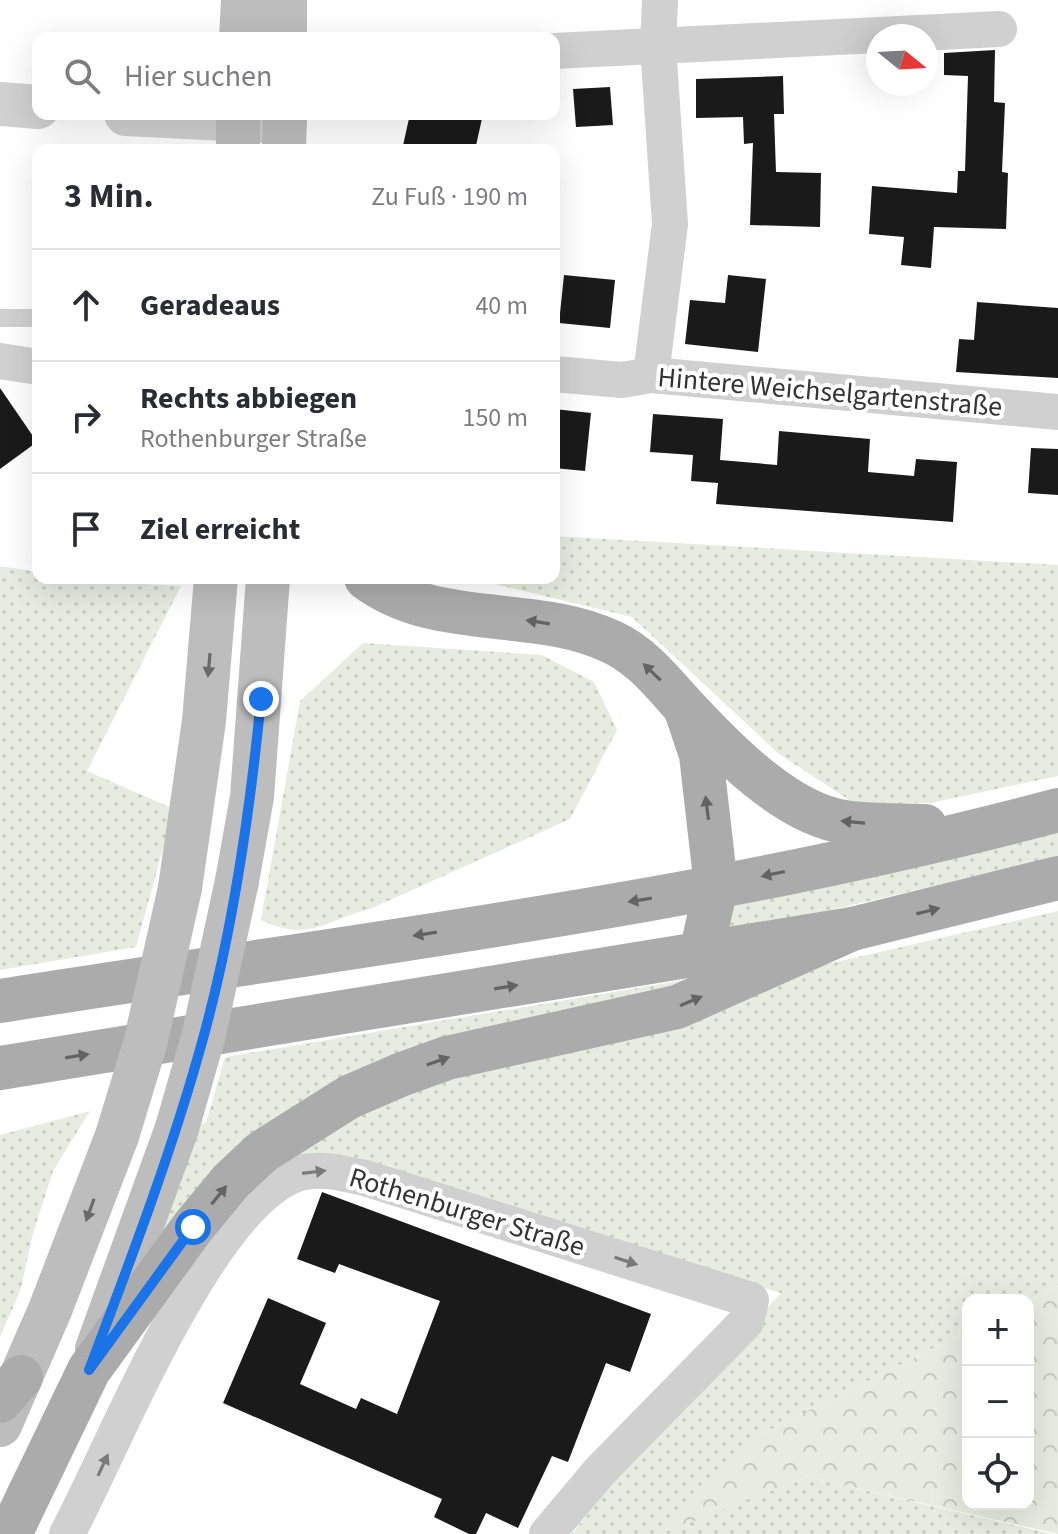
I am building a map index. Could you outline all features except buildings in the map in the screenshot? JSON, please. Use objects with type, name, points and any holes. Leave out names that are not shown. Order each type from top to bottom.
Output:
[{"type":"main road","points":[[241,32],[243,0]]},
{"type":"main road","points":[[285,0],[285,32]]},
{"type":"main road","points":[[0,1425],[10,1389],[117,1136],[145,1044],[180,888],[203,735],[216,584]]},
{"type":"main road","points":[[10,1534],[89,1370],[177,1128],[204,1034],[252,797],[268,584]]},
{"type":"main road","points":[[375,584],[392,596],[414,604],[538,621],[590,633],[635,656],[756,776],[808,811],[843,822],[987,829]]},
{"type":"main road","points":[[686,708],[701,755],[716,886],[701,954]]},
{"type":"main road","points":[[0,1001],[716,886],[987,829],[1058,810]]},
{"type":"main road","points":[[0,1068],[852,929],[1058,878]]},
{"type":"main road","points":[[89,1370],[231,1181],[262,1152],[349,1097],[447,1058],[677,1007],[852,929]]},
{"type":"street","points":[[651,375],[670,224],[658,45],[660,0]]},
{"type":"street","points":[[560,51],[999,29]]},
{"type":"street","points":[[0,104],[32,107]]},
{"type":"street","points":[[174,120],[238,128],[285,129]]},
{"type":"street","name":"Hintere Weichselgartenstraße","points":[[560,375],[622,380],[651,375],[1058,412]]},
{"type":"street","name":"Rothenburger Straße","points":[[67,1534],[92,1489],[158,1346],[190,1289],[251,1209],[268,1192],[303,1172],[327,1170],[365,1178],[751,1300],[746,1322],[600,1471],[547,1534]]},
{"type":"lane","points":[[0,318],[32,318]]},
{"type":"green space","points":[[560,536],[1058,565],[1058,776],[930,803],[857,805],[779,754],[632,617],[494,584],[560,584]]},
{"type":"green space","points":[[0,566],[32,571],[32,584],[181,586],[87,771],[174,809],[136,947],[0,970]]},
{"type":"green space","points":[[363,643],[542,655],[594,682],[617,730],[570,819],[370,909],[305,930],[278,927],[261,920],[300,701]]},
{"type":"green space","points":[[1058,830],[1058,857],[740,931],[728,929],[723,907]]},
{"type":"green space","points":[[1058,911],[1058,1286],[1034,1298],[1034,1294],[962,1294],[962,1334],[764,1433],[664,1531],[808,1477],[1052,1534],[572,1534],[642,1445],[781,1293],[328,1155],[299,1161],[293,1144],[361,1103],[801,970]]},
{"type":"green space","points":[[691,979],[691,982],[448,1046],[152,1255],[199,1124],[206,1123],[225,1057]]},
{"type":"green space","points":[[90,1111],[53,1171],[32,1237],[21,1289],[0,1337],[0,1135]]},
{"type":"green space","points":[[1058,1286],[1058,1534],[808,1477],[663,1533],[694,1492],[764,1433],[962,1334],[962,1510],[1034,1510],[1034,1298]]},
{"type":"route","points":[[193,1227],[89,1370],[141,1235],[204,1034],[223,958],[252,797],[261,699]]}]
